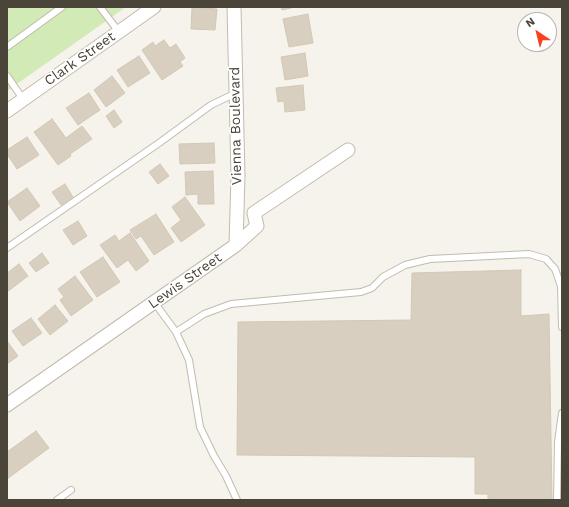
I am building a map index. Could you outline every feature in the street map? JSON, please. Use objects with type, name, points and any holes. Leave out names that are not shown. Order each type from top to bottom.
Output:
[{"type":"street","name":"Clark Street","points":[[7,111],[154,7]]},
{"type":"street","name":"Vienna Boulevard","points":[[234,7],[238,176],[236,245]]},
{"type":"street","name":"Lewis Street","points":[[7,405],[236,245],[257,226],[254,213],[348,150]]},
{"type":"lane","points":[[7,47],[62,7]]},
{"type":"lane","points":[[100,7],[119,32]]},
{"type":"lane","points":[[7,76],[23,99]]},
{"type":"lane","points":[[7,248],[159,143],[211,105],[236,93]]},
{"type":"lane","points":[[176,332],[204,314],[230,304],[361,292],[372,288],[383,277],[405,265],[430,259],[529,254],[546,258],[555,270],[561,286],[562,327]]},
{"type":"lane","points":[[154,302],[176,332],[189,360],[200,427],[237,500]]},
{"type":"lane","points":[[557,500],[558,442],[562,413]]},
{"type":"lane","points":[[57,500],[71,490]]},
{"type":"green space","points":[[7,7],[126,7],[7,91]]},
{"type":"building","points":[[192,7],[217,9],[215,30],[191,29]]},
{"type":"building","points":[[281,7],[295,7],[282,10]]},
{"type":"building","points":[[308,14],[313,43],[289,47],[283,19]]},
{"type":"building","points":[[164,40],[170,48],[176,44],[185,58],[180,62],[183,66],[162,80],[142,50],[153,42],[155,46]]},
{"type":"building","points":[[305,53],[308,76],[285,80],[281,57]]},
{"type":"building","points":[[139,56],[150,73],[128,87],[117,70]]},
{"type":"building","points":[[112,76],[125,93],[106,107],[94,90]]},
{"type":"building","points":[[303,85],[305,110],[285,112],[284,101],[278,102],[276,88]]},
{"type":"building","points":[[89,93],[100,110],[78,125],[66,108]]},
{"type":"building","points":[[114,110],[122,122],[114,128],[106,116]]},
{"type":"building","points":[[52,119],[66,138],[82,126],[92,139],[70,154],[71,156],[58,165],[34,132]]},
{"type":"building","points":[[27,137],[39,155],[17,169],[7,154],[7,150]]},
{"type":"building","points":[[214,143],[215,163],[180,164],[179,144]]},
{"type":"building","points":[[160,164],[169,176],[158,184],[149,172]]},
{"type":"building","points":[[213,171],[214,204],[198,204],[198,194],[186,195],[185,172]]},
{"type":"building","points":[[65,184],[73,197],[61,205],[52,192]]},
{"type":"building","points":[[27,188],[40,206],[20,221],[7,202]]},
{"type":"building","points":[[185,197],[205,225],[181,242],[171,228],[181,220],[172,207]]},
{"type":"building","points":[[156,214],[174,242],[154,255],[141,236],[136,239],[130,230]]},
{"type":"building","points":[[78,221],[87,236],[73,245],[63,230]]},
{"type":"building","points":[[130,233],[149,261],[136,271],[128,260],[117,268],[100,245],[115,235],[119,241]]},
{"type":"building","points":[[42,253],[49,263],[36,272],[29,263]]},
{"type":"building","points":[[103,257],[120,282],[97,297],[80,272]]},
{"type":"building","points":[[19,264],[28,276],[7,292],[7,273]]},
{"type":"building","points":[[521,270],[521,316],[549,314],[552,500],[488,500],[488,494],[475,494],[475,457],[237,455],[238,322],[411,320],[412,273]]},
{"type":"building","points":[[75,276],[93,300],[71,316],[60,300],[64,297],[58,289]]},
{"type":"building","points":[[55,305],[68,321],[50,335],[38,319]]},
{"type":"building","points":[[31,318],[42,333],[23,346],[12,331]]},
{"type":"building","points":[[7,341],[18,356],[7,364]]},
{"type":"building","points":[[36,431],[49,448],[7,479],[7,452]]}]
